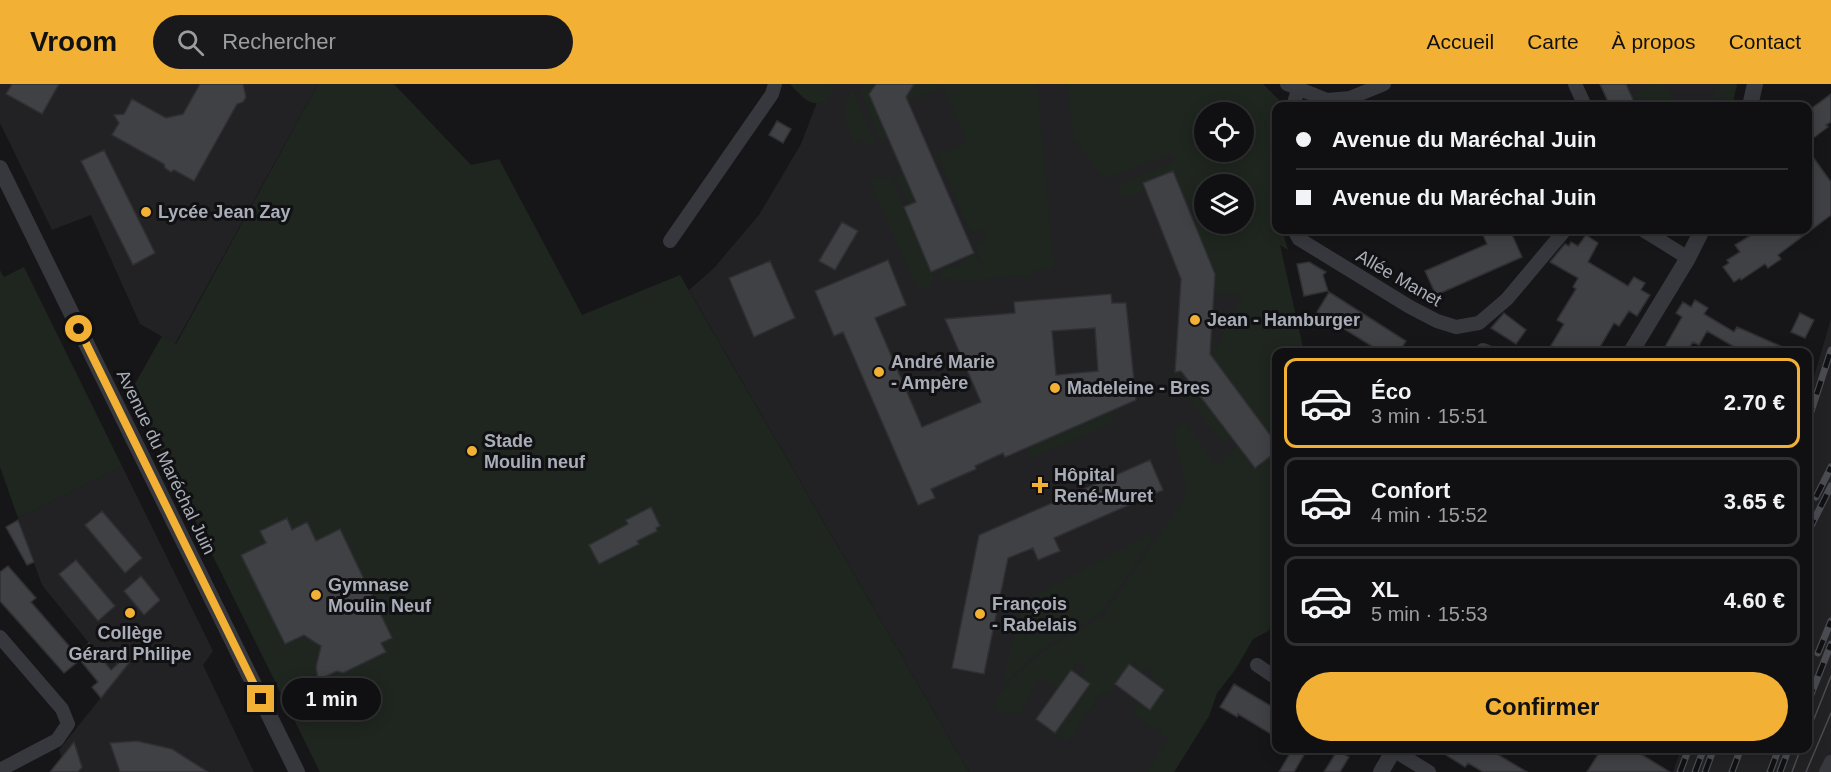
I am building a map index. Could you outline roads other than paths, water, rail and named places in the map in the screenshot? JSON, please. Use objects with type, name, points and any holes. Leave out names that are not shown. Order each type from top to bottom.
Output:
[{"type":"street","points":[[670,241],[772,94],[775,84]]},
{"type":"street","points":[[1293,87],[1328,100],[1350,98],[1384,84]]},
{"type":"street","points":[[1575,84],[1583,102]]},
{"type":"street","points":[[1751,102],[1755,84]]},
{"type":"street","name":"Avenue du Maréchal Juin","points":[[0,168],[297,772]]},
{"type":"street","name":"Allée Manet","points":[[1296,234],[1299,239],[1404,304],[1437,321],[1456,327],[1479,323],[1506,299],[1562,234]]},
{"type":"street","points":[[1648,234],[1684,265]]},
{"type":"street","points":[[1633,348],[1684,265],[1700,234]]},
{"type":"street","points":[[0,637],[62,709],[68,724],[57,740],[0,770]]},
{"type":"street","points":[[1257,665],[1272,675]]},
{"type":"street","points":[[1381,772],[1391,753]]},
{"type":"street","points":[[1399,753],[1429,772]]},
{"type":"street","points":[[1827,772],[1831,762]]},
{"type":"tram line","points":[[1812,724],[1831,676]]},
{"type":"tram line","points":[[1806,772],[1831,713]]},
{"type":"tram line","points":[[1792,772],[1799,753]]},
{"type":"railway","points":[[1812,409],[1831,350]]},
{"type":"railway","points":[[1816,497],[1831,467]]},
{"type":"railway","points":[[1812,524],[1831,486]]},
{"type":"railway","points":[[1818,653],[1831,621]]},
{"type":"railway","points":[[1812,692],[1831,644]]},
{"type":"railway","points":[[1680,772],[1687,753]]},
{"type":"railway","points":[[1695,772],[1702,753]]},
{"type":"railway","points":[[1705,772],[1712,753]]},
{"type":"railway","points":[[1732,772],[1739,753]]},
{"type":"railway","points":[[1770,772],[1777,753]]},
{"type":"railway","points":[[1780,772],[1787,753]]},
{"type":"place","name":"Lycée Jean Zay","points":[[146,212]]},
{"type":"place","name":"Jean - Hamburger","points":[[1195,320]]},
{"type":"place","name":"André Marie - Ampère","points":[[879,372]]},
{"type":"place","name":"Madeleine - Bres","points":[[1055,388]]},
{"type":"place","name":"Stade Moulin neuf","points":[[472,451]]},
{"type":"place","name":"Hôpital René-Muret","points":[[1040,485]]},
{"type":"place","name":"Gymnase Moulin Neuf","points":[[316,595]]},
{"type":"place","name":"Collège Gérard Philipe","points":[[130,613]]},
{"type":"place","name":"François - Rabelais","points":[[980,614]]}]
